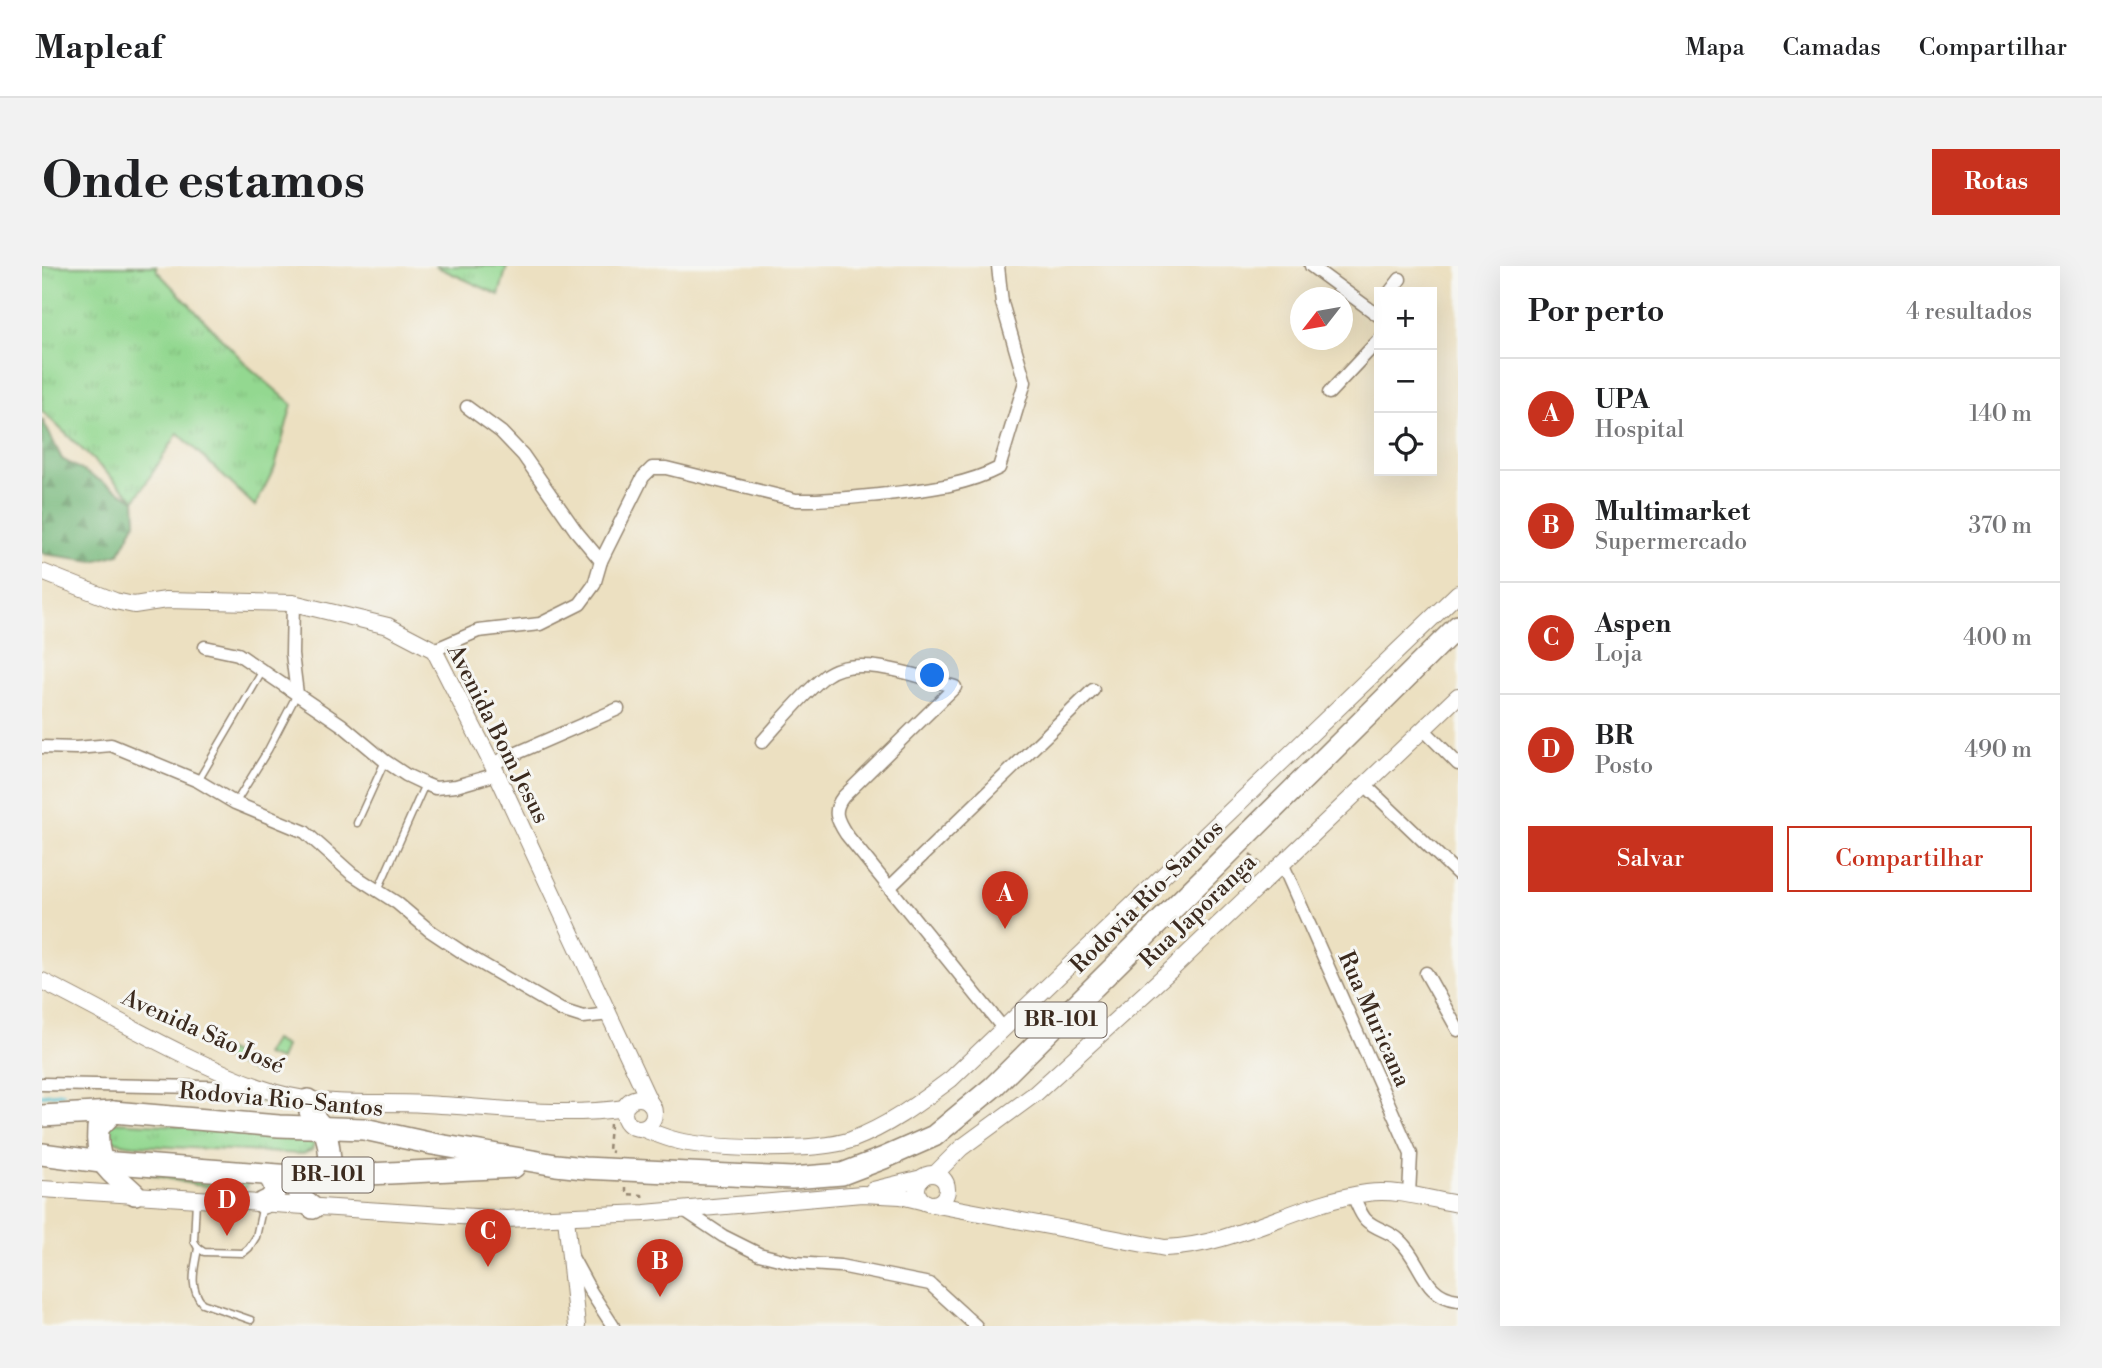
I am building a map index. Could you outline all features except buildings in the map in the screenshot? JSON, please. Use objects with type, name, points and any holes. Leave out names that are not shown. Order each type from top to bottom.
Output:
[{"type":"highway","name":"Rodovia Rio-Santos","points":[[42,1154],[310,1177],[556,1165],[792,1178],[842,1174],[934,1136],[993,1087],[1458,626]]},
{"type":"highway","points":[[279,1126],[299,1117],[307,1099]]},
{"type":"highway","points":[[307,1099],[309,1111],[323,1128],[330,1160],[299,1184],[298,1190],[304,1201],[313,1208]]},
{"type":"highway","name":"Rodovia Rio-Santos","points":[[42,1116],[113,1112],[279,1126],[364,1129],[556,1165]]},
{"type":"highway","points":[[113,1112],[97,1128],[96,1145],[101,1161],[135,1194]]},
{"type":"highway","points":[[263,1203],[270,1200],[276,1191],[268,1175]]},
{"type":"main road","name":"Avenida Bom Jesus","points":[[42,572],[116,601],[134,605],[166,600],[293,603],[388,626],[434,650],[494,769],[651,1106],[669,1130],[690,1142]]},
{"type":"main road","name":"Avenida São José","points":[[42,981],[193,1058],[262,1089],[322,1103],[421,1104],[561,1112],[636,1128],[673,1140],[730,1146],[800,1147],[850,1140],[900,1117],[951,1079],[1458,593]]},
{"type":"main road","name":"Rua Japoranga","points":[[937,1182],[961,1148],[1036,1093],[1174,967],[1458,696]]},
{"type":"main road","name":"Avenida Bom Jesus","points":[[626,1105],[632,1079],[627,1052]]},
{"type":"main road","name":"Avenida São José","points":[[561,1112],[626,1105],[638,1098],[651,1106]]},
{"type":"main road","points":[[626,1105],[625,1119],[636,1128],[652,1121],[651,1106]]},
{"type":"main road","points":[[42,1189],[506,1219],[684,1210],[862,1194],[937,1182]]},
{"type":"main road","points":[[928,1203],[917,1191],[937,1182]]},
{"type":"main road","points":[[928,1203],[941,1200],[937,1182]]},
{"type":"main road","points":[[937,1182],[964,1209]]},
{"type":"main road","points":[[862,1194],[901,1196],[1165,1248],[1200,1245],[1353,1196],[1370,1193],[1409,1195],[1458,1204]]},
{"type":"main road","points":[[566,1217],[578,1326]]},
{"type":"street","points":[[434,650],[478,631],[540,624],[580,604],[594,585],[601,561],[643,477],[652,468],[666,467],[796,500],[818,500],[942,487],[963,483],[999,468],[1025,382],[1002,303],[998,266]]},
{"type":"street","points":[[1311,266],[1374,309]]},
{"type":"street","points":[[1394,287],[1400,279]]},
{"type":"street","points":[[1329,393],[1374,345]]},
{"type":"street","points":[[467,407],[501,432],[523,455],[576,531],[601,561]]},
{"type":"street","points":[[293,603],[292,654],[297,694]]},
{"type":"street","points":[[205,647],[238,654],[342,725],[385,761],[406,775],[435,788],[456,786],[618,709]]},
{"type":"street","points":[[762,742],[827,674],[854,664],[907,673],[955,687],[837,804],[836,814],[838,822],[1003,1028]]},
{"type":"street","points":[[890,887],[1093,690]]},
{"type":"street","points":[[1423,729],[1458,764]]},
{"type":"street","points":[[42,747],[111,745],[198,781],[235,803],[305,832],[352,874],[378,890],[429,930],[464,954],[561,1010],[583,1017],[610,1014]]},
{"type":"street","points":[[1364,784],[1456,869]]},
{"type":"street","name":"Rua Muricana","points":[[1276,868],[1411,1154],[1409,1195]]},
{"type":"street","points":[[1426,973],[1458,1030]]},
{"type":"street","points":[[42,1084],[262,1089]]},
{"type":"street","points":[[1353,1196],[1365,1219],[1398,1239],[1412,1255],[1426,1283],[1437,1293],[1458,1300]]},
{"type":"street","points":[[684,1210],[723,1236],[759,1254],[795,1263],[840,1266],[930,1284],[976,1326]]},
{"type":"street","points":[[569,1251],[591,1292],[614,1326]]},
{"type":"lane","points":[[198,781],[262,671]]},
{"type":"lane","points":[[235,803],[268,750],[297,694]]},
{"type":"lane","points":[[357,823],[385,761]]},
{"type":"lane","points":[[378,890],[425,783]]},
{"type":"lane","points":[[197,1198],[194,1241],[204,1252],[243,1253],[256,1237],[263,1203]]},
{"type":"lane","points":[[198,1248],[192,1286],[197,1297],[202,1303],[251,1321]]},
{"type":"path","points":[[1238,843],[1276,868]]},
{"type":"green space","points":[[42,266],[156,266],[157,271],[249,367],[292,404],[275,467],[255,506],[178,433],[135,500],[42,411]]},
{"type":"green space","points":[[435,266],[507,266],[499,295]]},
{"type":"green space","points":[[42,419],[62,459],[135,500],[136,522],[119,554],[94,561],[42,552]]},
{"type":"green space","points":[[274,1040],[285,1046],[280,1060],[265,1055]]},
{"type":"green space","points":[[224,1049],[256,1066],[254,1073],[220,1056]]},
{"type":"green space","points":[[216,1090],[278,1095],[277,1102],[215,1101]]},
{"type":"green space","points":[[113,1122],[309,1133],[315,1140],[312,1150],[303,1154],[133,1145],[113,1140],[108,1128]]},
{"type":"green space","points":[[136,1171],[248,1180],[247,1186],[242,1189],[196,1185]]},
{"type":"waterway","points":[[42,1095],[63,1093]]},
{"type":"place","name":"UPA","points":[[1005,929]]},
{"type":"place","name":"BR","points":[[227,1236]]},
{"type":"place","name":"Aspen","points":[[488,1267]]},
{"type":"place","name":"Multimarket","points":[[660,1297]]}]
